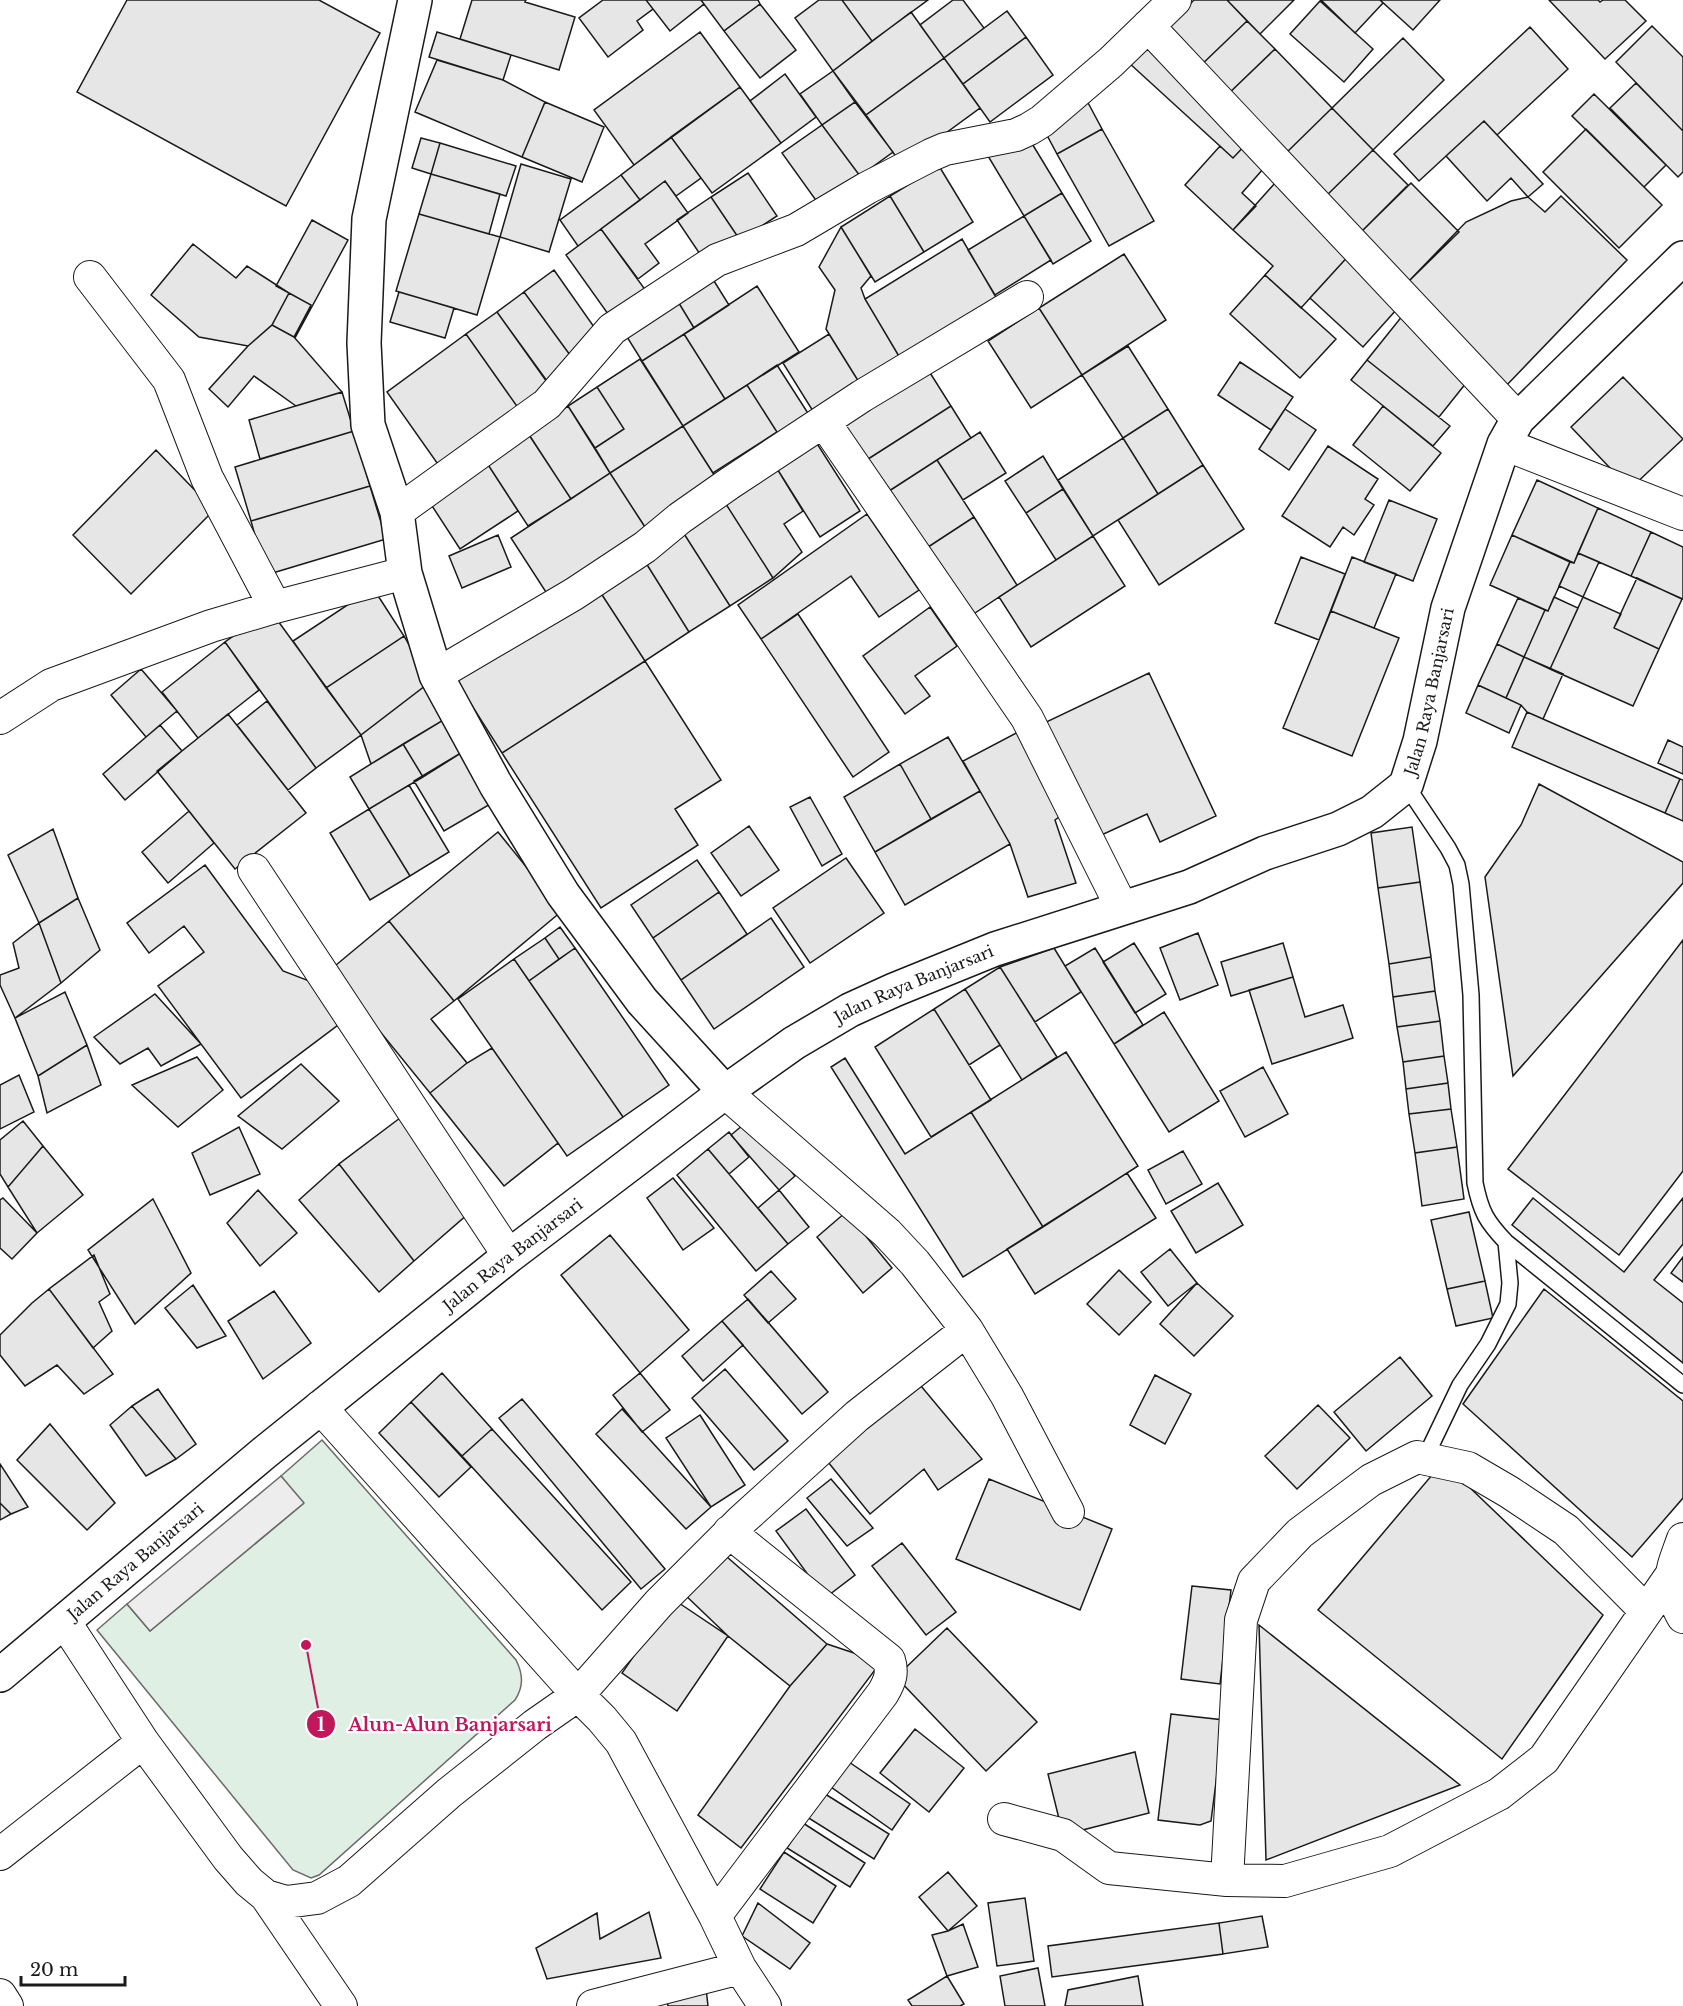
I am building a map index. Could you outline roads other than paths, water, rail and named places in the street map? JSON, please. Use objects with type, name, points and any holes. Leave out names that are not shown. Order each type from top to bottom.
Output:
[{"type":"main road","points":[[414,0],[369,219],[364,343],[369,426],[397,512],[405,573],[436,675],[496,785],[563,894],[642,1001],[725,1092]]},
{"type":"main road","name":"Jalan Raya Banjarsari","points":[[0,1676],[320,1407],[509,1256],[725,1092],[794,1043],[867,1002],[995,949],[1189,887],[1265,853],[1338,829],[1372,812],[1406,785],[1420,741],[1448,608],[1511,431],[1683,258]]},
{"type":"street","points":[[397,512],[547,404],[612,329],[717,260],[796,230],[931,154],[945,149],[1016,135],[1029,129],[1042,121],[1111,62],[1175,0]]},
{"type":"street","points":[[1141,33],[1511,431],[1683,514]]},
{"type":"street","points":[[90,277],[169,380],[207,478],[274,607]]},
{"type":"street","points":[[436,675],[574,594],[645,547],[680,518],[730,483],[862,396],[1027,297]]},
{"type":"street","points":[[824,422],[1027,718],[1122,908]]},
{"type":"street","points":[[0,718],[51,685],[211,627],[274,607],[405,573]]},
{"type":"street","points":[[254,870],[509,1256]]},
{"type":"street","points":[[725,1092],[887,1233],[915,1263],[967,1330],[1007,1396],[1068,1512]]},
{"type":"street","points":[[266,1896],[286,1902],[317,1898],[349,1881],[449,1793],[535,1725],[578,1695],[659,1603],[729,1532],[857,1416],[967,1330]]},
{"type":"street","points":[[320,1407],[621,1742],[715,1916],[740,1968],[765,2006]]},
{"type":"street","points":[[1227,1880],[1241,1620],[1254,1581],[1300,1533],[1371,1480],[1417,1457],[1468,1468],[1566,1530],[1646,1611]]},
{"type":"street","points":[[715,1916],[883,1693],[890,1681],[891,1669],[889,1660],[729,1532]]},
{"type":"street","points":[[1004,1819],[1063,1835],[1109,1868],[1227,1880],[1285,1881],[1390,1851],[1499,1794],[1544,1759],[1670,1577],[1683,1539]]},
{"type":"street","points":[[1670,1577],[1676,1604],[1683,1617]]},
{"type":"street","points":[[64,1620],[143,1742],[228,1858],[249,1882],[266,1896],[341,2006]]},
{"type":"street","points":[[0,1854],[143,1742]]},
{"type":"street","points":[[592,2006],[740,1968]]},
{"type":"street","points":[[0,1995],[7,2006]]},
{"type":"lane","points":[[1406,785],[1448,848],[1457,865],[1461,884],[1471,995],[1474,1183],[1480,1209],[1491,1226],[1506,1242],[1683,1385]]},
{"type":"lane","points":[[1425,1458],[1460,1385],[1488,1344],[1508,1304],[1510,1283],[1506,1242]]},
{"type":"place","name":"Alun-Alun Banjarsari","points":[[306,1645]]}]
